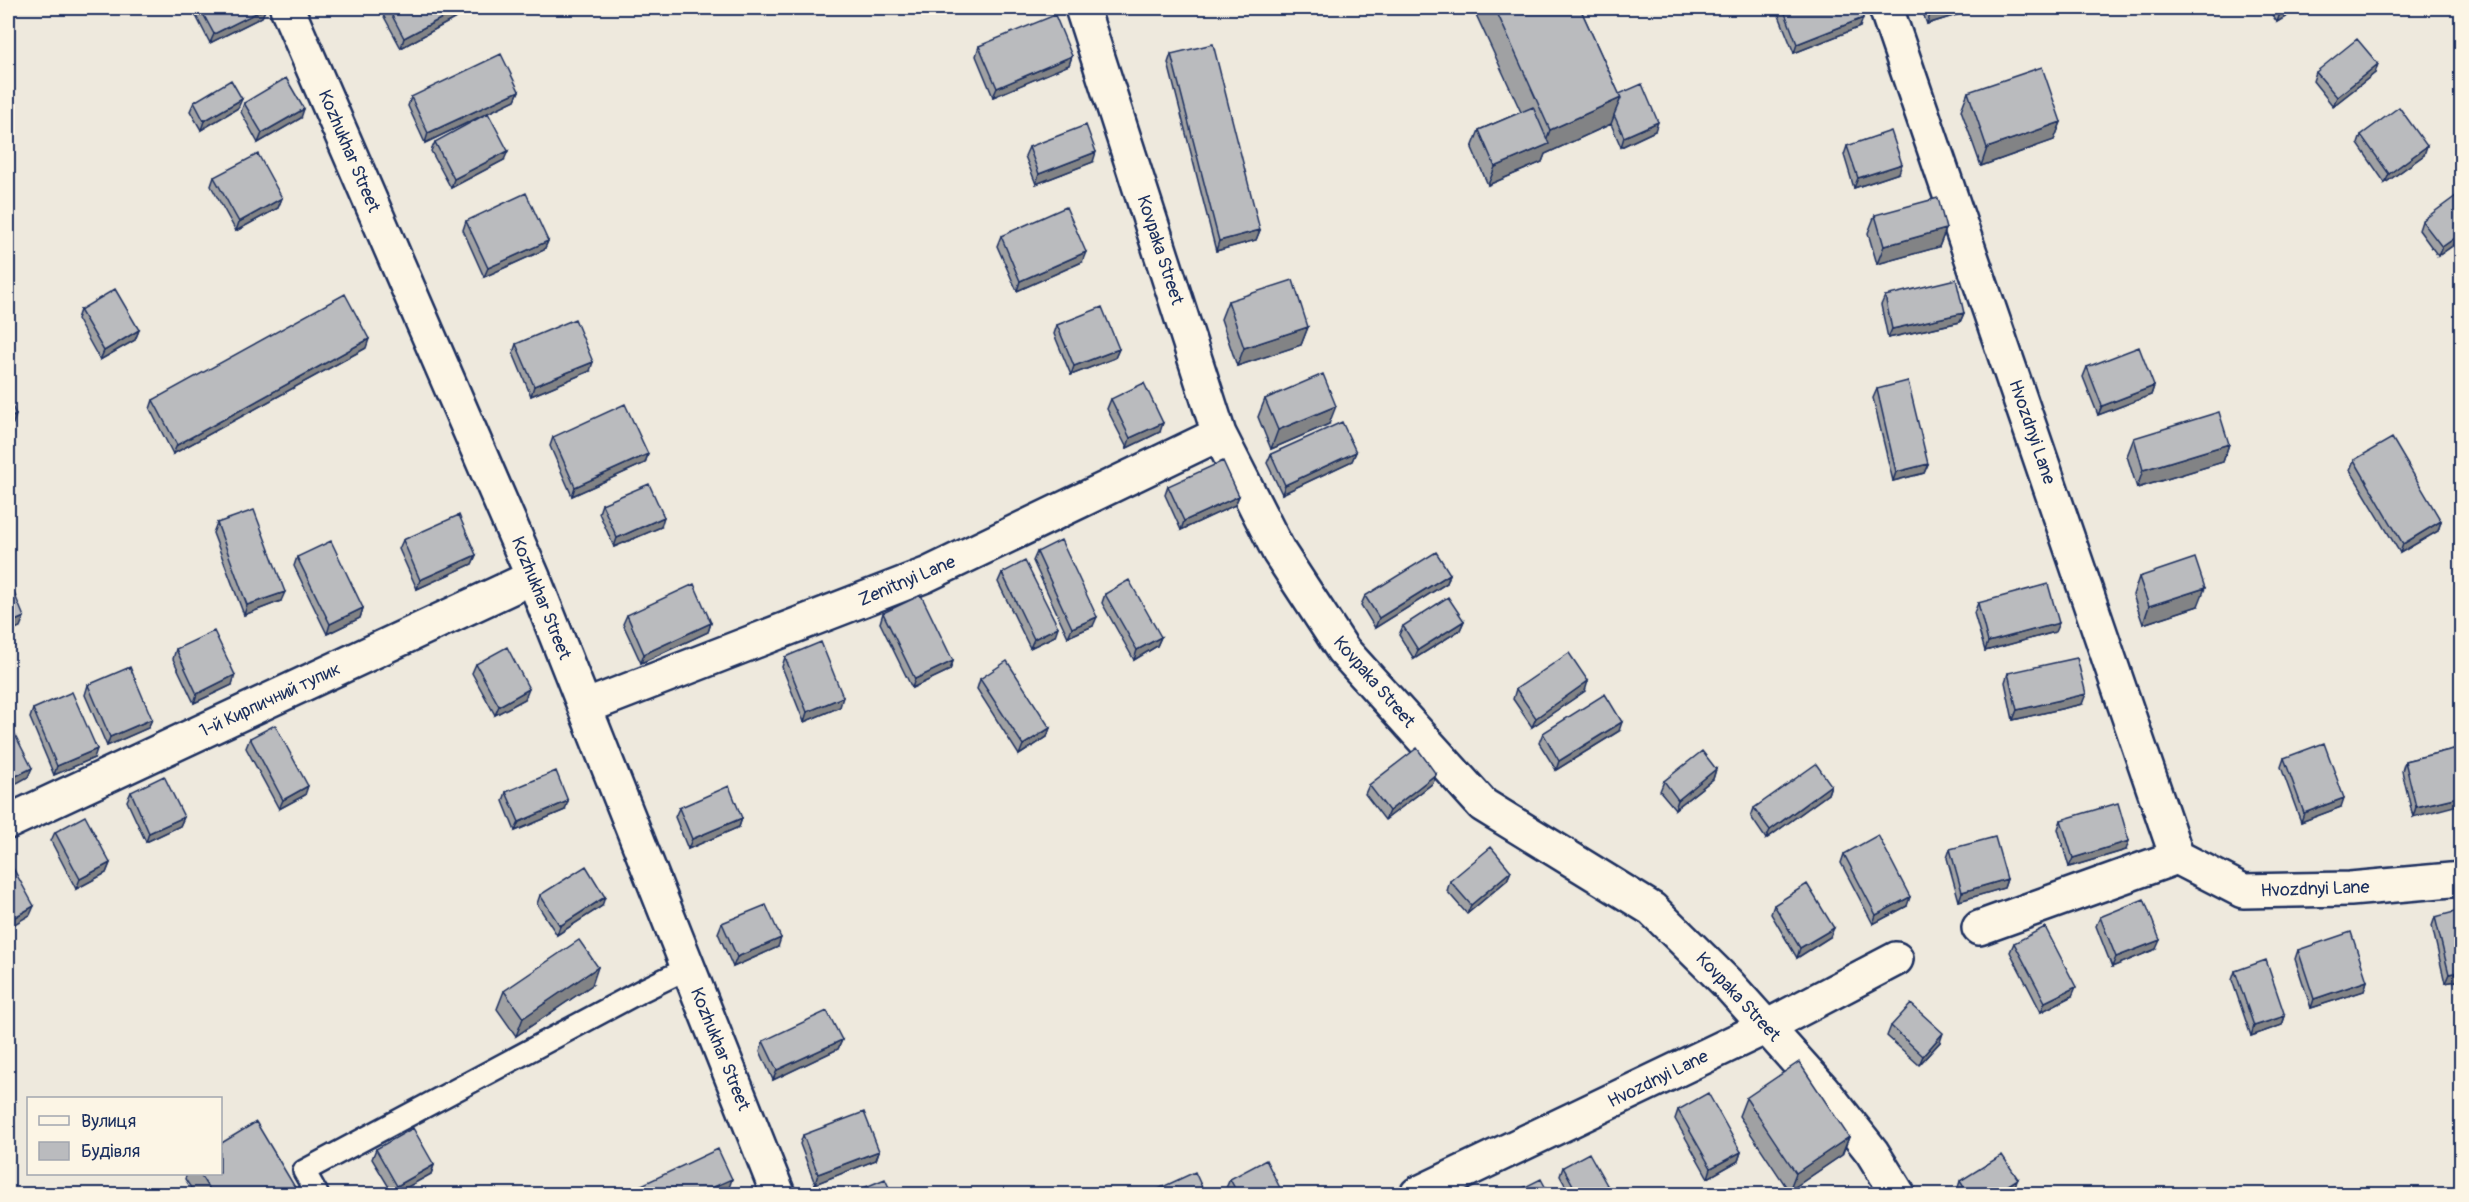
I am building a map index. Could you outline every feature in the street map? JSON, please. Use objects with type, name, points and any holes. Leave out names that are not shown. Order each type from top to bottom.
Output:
[{"type":"street","name":"Kozhukhar Street","points":[[287,8],[533,577],[778,1194]]},
{"type":"street","name":"Kovpaka Street","points":[[1082,8],[1219,434],[1279,552],[1343,650],[1483,805],[1652,909],[1727,982],[1823,1090],[1872,1152],[1898,1194]]},
{"type":"street","name":"Hvozdnyi Lane","points":[[1886,8],[2177,857],[2243,891],[2350,889],[2462,879]]},
{"type":"street","name":"Zenitnyi Lane","points":[[585,707],[926,575],[1219,434]]},
{"type":"street","name":"1-й Кирпичний тупик","points":[[8,822],[533,577]]},
{"type":"street","points":[[1979,928],[2177,857]]},
{"type":"street","name":"Hvozdnyi Lane","points":[[1417,1194],[1766,1027],[1896,959]]},
{"type":"lane","points":[[317,1194],[304,1171],[688,968]]},
{"type":"building","points":[[200,8],[266,8],[214,34]]},
{"type":"building","points":[[388,8],[461,8],[404,38]]},
{"type":"building","points":[[1495,8],[1580,8],[1621,98],[1550,130]]},
{"type":"building","points":[[1783,8],[1859,8],[1863,18],[1797,44]]},
{"type":"building","points":[[1928,8],[1953,8],[1930,15]]},
{"type":"building","points":[[2277,8],[2289,8],[2280,13]]},
{"type":"building","points":[[1055,15],[1072,56],[997,88],[979,46]]},
{"type":"building","points":[[2357,39],[2378,64],[2337,97],[2316,72]]},
{"type":"building","points":[[1213,44],[1260,230],[1219,241],[1171,54]]},
{"type":"building","points":[[501,54],[519,91],[428,133],[411,97]]},
{"type":"building","points":[[2042,67],[2061,122],[1987,148],[1968,92]]},
{"type":"building","points":[[286,78],[304,109],[262,133],[244,103]]},
{"type":"building","points":[[231,80],[242,99],[204,121],[194,102]]},
{"type":"building","points":[[1642,84],[1658,122],[1624,137],[1614,115],[1621,98],[1619,94]]},
{"type":"building","points":[[1533,107],[1549,144],[1495,167],[1479,130]]},
{"type":"building","points":[[2399,107],[2427,146],[2389,174],[2361,135]]},
{"type":"building","points":[[488,113],[508,151],[454,179],[435,142]]},
{"type":"building","points":[[1086,125],[1096,152],[1039,174],[1029,147]]},
{"type":"building","points":[[1891,131],[1902,164],[1858,178],[1847,146]]},
{"type":"building","points":[[258,154],[282,198],[239,222],[214,177]]},
{"type":"building","points":[[526,193],[548,241],[488,268],[466,221]]},
{"type":"building","points":[[2456,196],[2462,204],[2462,233],[2442,247],[2422,221]]},
{"type":"building","points":[[1938,198],[1946,229],[1884,246],[1875,215]]},
{"type":"building","points":[[1066,207],[1086,252],[1020,281],[1001,236]]},
{"type":"building","points":[[1956,279],[1964,313],[1892,329],[1885,296]]},
{"type":"building","points":[[1293,280],[1308,327],[1244,348],[1228,301]]},
{"type":"building","points":[[115,289],[139,330],[104,351],[80,310]]},
{"type":"building","points":[[345,294],[369,339],[177,445],[153,400]]},
{"type":"building","points":[[1102,307],[1119,349],[1074,366],[1057,325]]},
{"type":"building","points":[[575,319],[593,362],[534,386],[516,344]]},
{"type":"building","points":[[2139,347],[2154,386],[2102,406],[2087,367]]},
{"type":"building","points":[[1323,374],[1336,406],[1278,430],[1265,399]]},
{"type":"building","points":[[1908,381],[1928,464],[1896,472],[1877,389]]},
{"type":"building","points":[[1144,383],[1163,423],[1130,438],[1111,399]]},
{"type":"building","points":[[8,397],[16,415],[8,419]]},
{"type":"building","points":[[625,404],[648,454],[575,487],[553,437]]},
{"type":"building","points":[[2219,412],[2229,444],[2143,470],[2134,438]]},
{"type":"building","points":[[1342,422],[1356,452],[1285,485],[1271,454]]},
{"type":"building","points":[[2392,438],[2441,521],[2403,544],[2354,460]]},
{"type":"building","points":[[1223,461],[1239,496],[1184,521],[1168,486]]},
{"type":"building","points":[[649,484],[664,517],[617,538],[602,504]]},
{"type":"building","points":[[254,510],[285,592],[247,605],[217,523]]},
{"type":"building","points":[[459,515],[476,555],[420,580],[403,540]]},
{"type":"building","points":[[1061,540],[1097,617],[1072,628],[1037,552]]},
{"type":"building","points":[[331,541],[363,608],[330,624],[297,557]]},
{"type":"building","points":[[1436,552],[1450,574],[1379,618],[1365,596]]},
{"type":"building","points":[[2195,558],[2205,588],[2149,606],[2139,577]]},
{"type":"building","points":[[1025,561],[1058,627],[1034,639],[1002,573]]},
{"type":"building","points":[[8,578],[24,617],[8,624]]},
{"type":"building","points":[[1129,580],[1161,637],[1137,650],[1105,594]]},
{"type":"building","points":[[694,584],[711,623],[644,654],[627,615]]},
{"type":"building","points":[[2048,584],[2059,623],[1988,642],[1978,603]]},
{"type":"building","points":[[921,595],[953,661],[915,679],[883,613]]},
{"type":"building","points":[[1448,597],[1464,621],[1418,650],[1403,626]]},
{"type":"building","points":[[214,631],[235,675],[197,694],[176,649]]},
{"type":"building","points":[[821,642],[843,697],[807,712],[785,657]]},
{"type":"building","points":[[507,647],[529,689],[499,706],[476,664]]},
{"type":"building","points":[[1569,653],[1588,681],[1536,718],[1516,689]]},
{"type":"building","points":[[2077,658],[2086,694],[2017,710],[2008,673]]},
{"type":"building","points":[[1007,661],[1050,728],[1023,745],[980,679]]},
{"type":"building","points":[[130,667],[152,719],[110,737],[88,685]]},
{"type":"building","points":[[72,692],[97,749],[57,766],[33,709]]},
{"type":"building","points":[[1605,694],[1622,722],[1559,761],[1543,733]]},
{"type":"building","points":[[10,725],[32,768],[8,780],[8,727]]},
{"type":"building","points":[[275,725],[308,786],[283,800],[250,738]]},
{"type":"building","points":[[2324,743],[2344,798],[2304,813],[2284,758]]},
{"type":"building","points":[[2462,747],[2462,796],[2416,807],[2405,761]]},
{"type":"building","points":[[1417,748],[1436,774],[1389,811],[1369,785]]},
{"type":"building","points":[[1702,751],[1716,769],[1678,800],[1664,781]]},
{"type":"building","points":[[1816,764],[1831,785],[1770,830],[1754,808]]},
{"type":"building","points":[[556,771],[568,801],[519,822],[506,792]]},
{"type":"building","points":[[164,776],[184,817],[149,833],[131,792]]},
{"type":"building","points":[[729,786],[742,818],[692,839],[679,808]]},
{"type":"building","points":[[2118,803],[2129,841],[2073,858],[2061,820]]},
{"type":"building","points":[[85,816],[110,863],[80,879],[55,832]]},
{"type":"building","points":[[1878,835],[1910,897],[1876,915],[1844,854]]},
{"type":"building","points":[[1995,837],[2007,879],[1962,892],[1950,849]]},
{"type":"building","points":[[1491,847],[1511,871],[1471,905],[1450,881]]},
{"type":"building","points":[[8,859],[34,906],[8,921]]},
{"type":"building","points":[[586,866],[605,897],[560,926],[540,895]]},
{"type":"building","points":[[1807,884],[1834,928],[1800,948],[1774,905]]},
{"type":"building","points":[[2144,899],[2160,940],[2116,957],[2100,917]]},
{"type":"building","points":[[766,905],[781,938],[737,957],[722,923]]},
{"type":"building","points":[[2462,910],[2462,971],[2449,974],[2435,917]]},
{"type":"building","points":[[2045,927],[2076,987],[2045,1002],[2014,943]]},
{"type":"building","points":[[2351,932],[2367,981],[2314,999],[2298,950]]},
{"type":"building","points":[[579,940],[598,967],[523,1018],[504,991]]},
{"type":"building","points":[[2266,960],[2285,1016],[2254,1026],[2235,971]]},
{"type":"building","points":[[1911,1004],[1943,1033],[1923,1056],[1891,1026]]},
{"type":"building","points":[[827,1011],[842,1040],[777,1070],[763,1041]]},
{"type":"building","points":[[1799,1062],[1849,1137],[1796,1173],[1746,1098]]},
{"type":"building","points":[[1708,1093],[1741,1152],[1711,1168],[1678,1110]]},
{"type":"building","points":[[864,1112],[879,1151],[818,1174],[803,1135]]},
{"type":"building","points":[[256,1122],[299,1194],[212,1194],[200,1175],[222,1175],[222,1143]]},
{"type":"building","points":[[413,1128],[434,1165],[397,1186],[376,1149]]},
{"type":"building","points":[[718,1149],[732,1179],[698,1194],[636,1194],[633,1189]]},
{"type":"building","points":[[1589,1153],[1612,1194],[1578,1194],[1563,1167]]},
{"type":"building","points":[[2002,1155],[2018,1179],[1994,1194],[1968,1194],[1960,1181]]},
{"type":"building","points":[[1266,1160],[1283,1194],[1238,1194],[1230,1179]]},
{"type":"building","points":[[1195,1172],[1205,1194],[1159,1194],[1156,1190]]},
{"type":"building","points":[[885,1179],[892,1194],[849,1194]]},
{"type":"building","points":[[1541,1179],[1549,1194],[1511,1194]]}]
